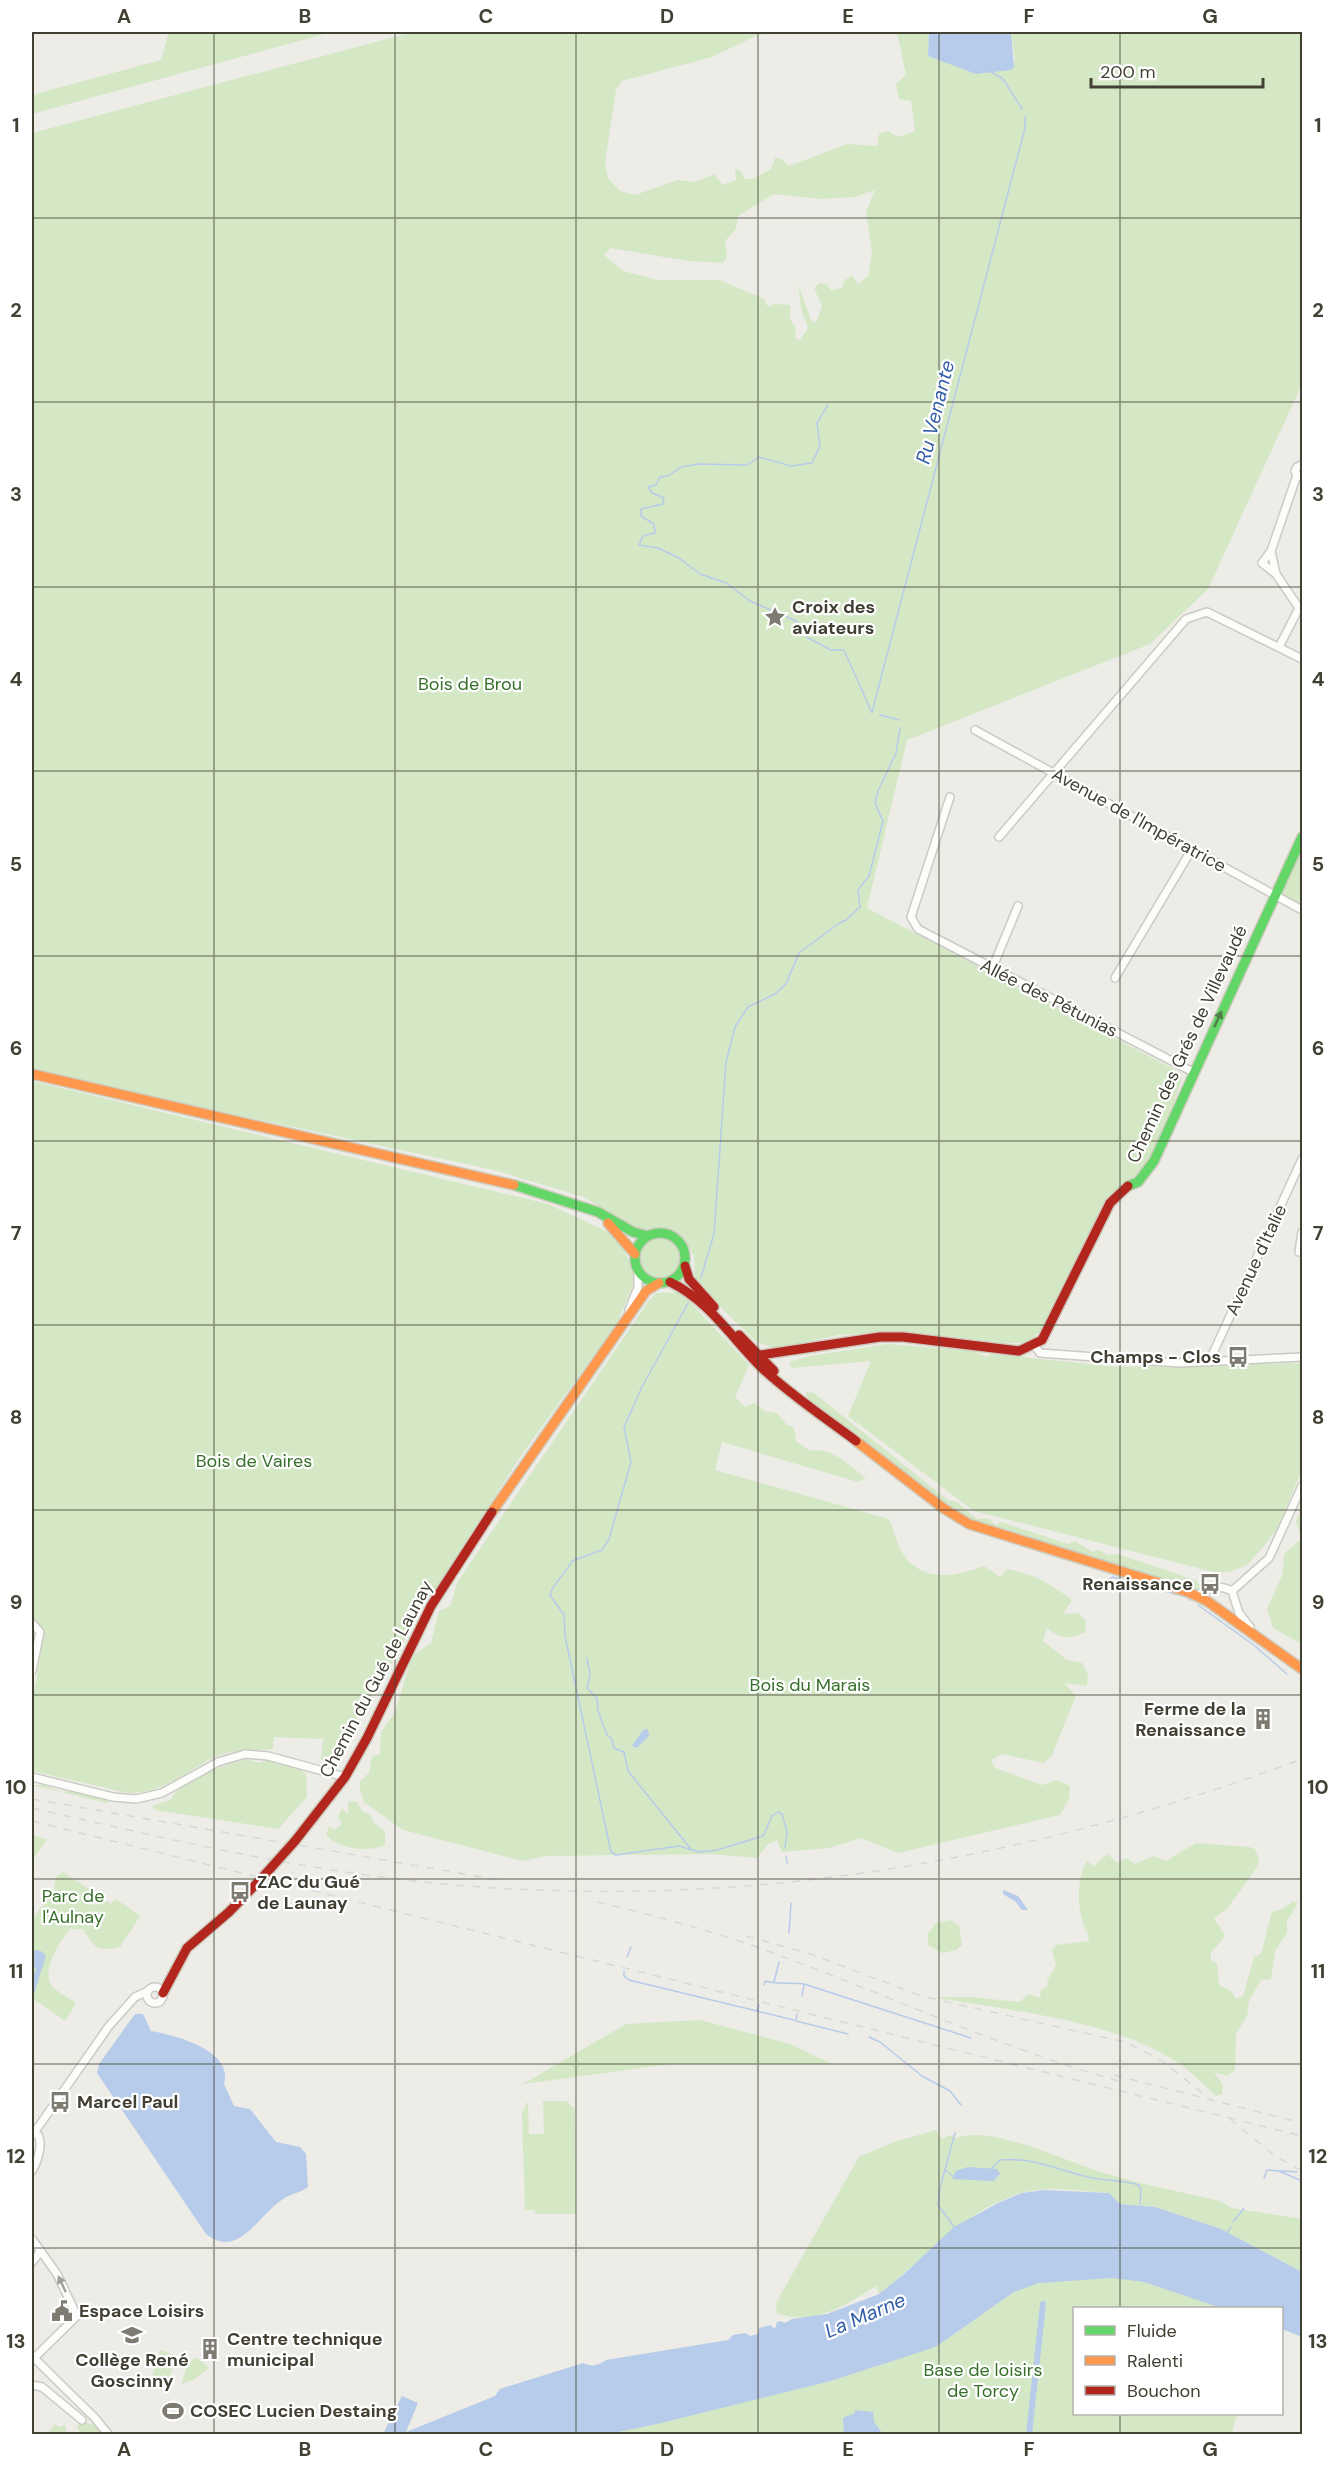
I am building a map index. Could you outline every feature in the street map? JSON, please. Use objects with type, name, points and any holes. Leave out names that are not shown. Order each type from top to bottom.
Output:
[{"type":"main road","name":"Chemin des Grés de Villevaudé","points":[[1035,1346],[1051,1326],[1110,1203],[1126,1187],[1138,1182],[1154,1161],[1302,837]]},
{"type":"main road","points":[[32,1074],[520,1186],[577,1203],[633,1232],[648,1236]]},
{"type":"main road","points":[[577,1203],[616,1229],[635,1254],[638,1270],[650,1282],[670,1282],[691,1292],[755,1363],[943,1508],[969,1524],[1176,1587],[1197,1596],[1302,1669]]},
{"type":"main road","points":[[635,1254],[638,1246],[648,1236],[658,1233],[675,1237],[685,1251],[684,1266],[689,1279],[794,1393]]},
{"type":"main road","points":[[670,1282],[676,1278],[684,1266]]},
{"type":"main road","name":"Chemin du Gué de Launay","points":[[163,1993],[187,1948],[230,1912],[261,1879],[295,1841],[345,1777],[367,1738],[403,1659],[431,1606],[513,1479],[646,1291],[659,1283]]},
{"type":"main road","points":[[724,1329],[754,1356],[880,1337],[1019,1351],[1035,1346]]},
{"type":"main road","points":[[1197,1596],[1302,1674]]},
{"type":"street","points":[[1279,647],[1299,608],[1276,574],[1262,563],[1271,551],[1300,476],[1296,468],[1302,465]]},
{"type":"street","points":[[999,837],[1186,619],[1207,612],[1302,659]]},
{"type":"street","name":"Avenue de l'Impératrice","points":[[975,730],[1302,910]]},
{"type":"street","name":"Allée des Pétunias","points":[[950,797],[911,918],[918,929],[1193,1072]]},
{"type":"street","points":[[1115,978],[1192,849]]},
{"type":"street","points":[[992,969],[1018,906]]},
{"type":"street","name":"Avenue d'Italie","points":[[1209,1362],[1302,1159]]},
{"type":"street","points":[[1299,1252],[1302,1232]]},
{"type":"street","name":"Chemin du Gué de Launay","points":[[625,1321],[638,1287],[638,1270]]},
{"type":"street","points":[[1035,1346],[1040,1353],[1146,1362],[1209,1362],[1302,1357]]},
{"type":"street","points":[[1232,1591],[1269,1558],[1302,1486]]},
{"type":"street","points":[[1197,1596],[1212,1587],[1224,1587],[1232,1591],[1244,1622],[1277,1650]]},
{"type":"street","points":[[32,1623],[40,1632],[40,1639],[32,1671]]},
{"type":"street","points":[[32,1777],[112,1797],[136,1799],[162,1793],[218,1762],[245,1754],[268,1756],[345,1777]]},
{"type":"street","name":"Chemin du Gué de Launay","points":[[35,2140],[48,2115],[98,2040],[131,2002],[173,1973]]},
{"type":"street","points":[[131,2002],[159,2002],[163,1993],[152,1989],[150,2001]]},
{"type":"street","points":[[32,2171],[36,2162],[35,2140]]},
{"type":"street","points":[[32,2239],[57,2274],[77,2316],[33,2357],[94,2417],[108,2434]]},
{"type":"street","points":[[32,2262],[41,2251]]},
{"type":"street","points":[[32,2385],[42,2387],[82,2420]]},
{"type":"green space","points":[[169,32],[332,32],[32,114],[32,95],[161,60]]},
{"type":"green space","name":"Bois de Brou","points":[[413,32],[792,32],[758,35],[712,57],[622,81],[616,90],[605,163],[608,178],[620,191],[635,195],[678,180],[695,182],[714,174],[723,185],[736,180],[735,170],[740,170],[745,179],[752,179],[771,169],[775,158],[780,158],[789,166],[847,144],[877,146],[879,134],[888,131],[898,137],[915,131],[911,101],[899,99],[896,84],[906,75],[897,32],[929,32],[928,56],[952,64],[1011,70],[1015,61],[1011,32],[1302,32],[1302,384],[1208,589],[1150,644],[907,740],[867,908],[1181,1073],[1181,1083],[1152,1156],[1138,1175],[1106,1199],[1062,1298],[1040,1330],[1029,1340],[1021,1343],[1007,1343],[900,1331],[838,1335],[776,1349],[757,1342],[695,1283],[694,1256],[683,1237],[671,1230],[638,1231],[584,1197],[494,1170],[32,1071],[32,133]],"holes":[[[875,190],[866,212],[872,253],[868,276],[858,284],[852,275],[844,281],[842,288],[831,290],[827,284],[820,283],[814,288],[822,306],[816,323],[811,320],[798,284],[802,312],[808,328],[800,340],[795,338],[796,328],[790,318],[790,305],[774,304],[768,307],[764,299],[720,280],[658,280],[623,271],[604,255],[610,248],[688,261],[723,263],[727,257],[725,241],[736,229],[738,216],[774,194],[820,199],[855,197]]]},
{"type":"green space","points":[[1302,843],[1302,905],[1277,891]]},
{"type":"green space","name":"Bois de Vaires","points":[[32,1081],[548,1204],[608,1232],[622,1247],[632,1266],[634,1283],[616,1325],[522,1454],[414,1622],[386,1674],[332,1758],[321,1760],[323,1739],[274,1737],[273,1749],[244,1750],[223,1754],[152,1790],[128,1793],[32,1771],[32,1703],[44,1637],[32,1620]]},
{"type":"green space","points":[[661,1237],[676,1244],[683,1259],[676,1274],[661,1281],[646,1274],[639,1259],[646,1244]]},
{"type":"green space","name":"Bois du Marais","points":[[681,1292],[749,1365],[735,1397],[745,1407],[754,1403],[765,1411],[777,1413],[787,1425],[794,1427],[796,1441],[810,1451],[818,1450],[833,1454],[866,1478],[858,1482],[722,1442],[715,1470],[889,1519],[903,1554],[920,1570],[951,1575],[984,1566],[1000,1577],[1007,1569],[1042,1580],[1072,1600],[1063,1614],[1078,1613],[1086,1621],[1085,1632],[1065,1637],[1047,1628],[1043,1641],[1067,1660],[1082,1663],[1088,1674],[1087,1686],[1064,1683],[1076,1696],[1051,1757],[1043,1763],[1002,1754],[991,1760],[995,1768],[1042,1785],[1056,1780],[1070,1786],[1069,1798],[1060,1815],[898,1853],[861,1838],[829,1848],[782,1852],[777,1840],[768,1844],[757,1858],[712,1854],[546,1856],[523,1861],[403,1830],[364,1802],[360,1781],[369,1773],[372,1756],[380,1754],[381,1732],[395,1712],[412,1656],[431,1643],[439,1611],[450,1606],[458,1581],[648,1302],[656,1293]]},
{"type":"green space","points":[[887,1344],[974,1351],[987,1357],[991,1354],[1121,1367],[1302,1363],[1302,1470],[1278,1527],[1247,1565],[1230,1572],[1214,1572],[974,1511],[848,1416],[871,1361],[792,1368],[789,1362],[810,1356]]},
{"type":"green space","points":[[806,1392],[814,1393],[948,1500],[957,1502],[977,1519],[988,1518],[996,1525],[1001,1522],[1068,1544],[1075,1541],[1093,1552],[1099,1550],[1108,1555],[1117,1554],[1195,1580],[1201,1586],[1200,1590],[1194,1591],[981,1525],[946,1507],[807,1399]]},
{"type":"green space","points":[[1302,1510],[1302,1644],[1273,1628],[1267,1609],[1283,1573],[1284,1554],[1301,1539],[1296,1520]]},
{"type":"green space","points":[[247,1759],[260,1763],[270,1759],[280,1765],[294,1766],[306,1774],[307,1797],[278,1829],[155,1810],[152,1806],[170,1800],[179,1788],[214,1769]]},
{"type":"green space","points":[[32,1785],[42,1785],[63,1792],[72,1789],[109,1801],[107,1803]]},
{"type":"green space","points":[[356,1801],[362,1811],[370,1814],[374,1823],[385,1831],[385,1845],[370,1849],[354,1848],[338,1844],[326,1835],[329,1826],[334,1830],[342,1824],[338,1817],[342,1808],[348,1814],[348,1802]]},
{"type":"green space","points":[[32,1835],[47,1839],[32,1861]]},
{"type":"green space","points":[[1196,1843],[1249,1847],[1255,1849],[1259,1860],[1257,1867],[1227,1909],[1214,1918],[1225,1936],[1211,1953],[1211,1960],[1217,1964],[1219,1985],[1231,1991],[1236,1999],[1243,1996],[1254,1957],[1261,1954],[1272,1912],[1284,1908],[1293,1901],[1298,1903],[1287,1921],[1287,1933],[1275,1951],[1271,1979],[1261,1980],[1249,2001],[1247,2016],[1236,2034],[1235,2070],[1227,2076],[1214,2072],[1223,2085],[1222,2094],[1216,2096],[1181,2065],[1156,2050],[1127,2038],[1062,2019],[933,1997],[972,1997],[1019,2002],[1029,1994],[1040,1998],[1041,1990],[1048,1986],[1047,1981],[1056,1965],[1052,1950],[1056,1945],[1088,1941],[1089,1936],[1082,1920],[1079,1898],[1081,1877],[1087,1861],[1094,1866],[1107,1854],[1118,1863],[1126,1858],[1135,1864],[1154,1856],[1166,1861]]},
{"type":"green space","name":"Parc de l'Aulnay","points":[[63,1872],[111,1904],[116,1899],[140,1916],[120,1947],[101,1949],[94,1945],[83,1929],[70,1929],[66,1934],[53,1956],[48,1973],[52,1986],[76,2003],[65,2021],[32,1998],[32,1919],[54,1892],[56,1877]]},
{"type":"green space","points":[[951,1920],[959,1926],[962,1945],[956,1950],[942,1953],[928,1945],[928,1934],[936,1923]]},
{"type":"green space","points":[[700,2020],[790,2044],[832,2064],[670,2064],[523,2084],[626,2024]]},
{"type":"green space","points":[[528,2101],[529,2134],[544,2134],[543,2101],[566,2101],[575,2109],[576,2214],[536,2214],[534,2210],[525,2210],[522,2113]]},
{"type":"green space","points":[[936,2130],[942,2139],[951,2135],[957,2138],[971,2135],[1007,2140],[1113,2176],[1219,2201],[1232,2208],[1302,2219],[1302,2272],[1221,2229],[1155,2207],[1120,2204],[1109,2193],[1042,2189],[1021,2193],[981,2211],[945,2237],[879,2294],[876,2286],[841,2307],[816,2316],[790,2317],[777,2313],[776,2303],[859,2157],[894,2142]]},
{"type":"green space","name":"Base de loisirs de Torcy","points":[[1120,2275],[1237,2307],[1073,2307],[1073,2415],[1238,2415],[1232,2434],[608,2434],[831,2381],[937,2346],[1030,2281]]},
{"type":"green space","points":[[160,2350],[176,2356],[166,2388],[150,2383]]},
{"type":"green space","points":[[196,2357],[209,2368],[195,2379],[181,2384],[188,2363]]},
{"type":"green space","points":[[80,2422],[97,2425],[105,2434],[81,2434],[77,2427]]},
{"type":"green space","points":[[55,2424],[60,2427],[66,2425],[66,2434],[47,2434]]},
{"type":"water","points":[[929,32],[1011,32],[1014,67],[1011,70],[976,74],[928,56]]},
{"type":"water","points":[[648,1729],[649,1736],[637,1748],[632,1746],[643,1730]]},
{"type":"water","points":[[1003,1890],[1018,1896],[1028,1910],[1022,1910],[1016,1902],[1003,1894]]},
{"type":"water","points":[[32,1950],[41,1951],[46,1956],[34,1994],[32,1993],[32,1977],[36,1970],[32,1963]]},
{"type":"water","points":[[135,2014],[143,2014],[151,2031],[174,2036],[211,2053],[220,2062],[225,2072],[224,2084],[234,2106],[250,2109],[276,2142],[300,2147],[306,2154],[308,2187],[283,2199],[238,2239],[228,2242],[218,2241],[206,2234],[97,2073],[99,2064]]},
{"type":"water","points":[[968,2167],[997,2169],[1000,2174],[993,2181],[952,2179],[956,2171]]},
{"type":"water","name":"La Marne","points":[[1044,2190],[1109,2193],[1120,2204],[1155,2207],[1221,2229],[1302,2272],[1302,2337],[1283,2329],[1283,2307],[1218,2307],[1144,2282],[1112,2278],[1039,2283],[1014,2292],[937,2346],[831,2381],[657,2424],[608,2434],[383,2434],[402,2396],[418,2403],[406,2432],[495,2396],[500,2389],[583,2363],[595,2365],[606,2360],[728,2340],[733,2335],[746,2333],[750,2336],[758,2334],[759,2328],[770,2325],[775,2329],[777,2322],[780,2321],[785,2323],[792,2319],[827,2314],[879,2294],[954,2227],[1022,2193]]},
{"type":"water","points":[[855,2410],[873,2412],[874,2422],[883,2434],[844,2434],[843,2418],[855,2413]]},
{"type":"waterway","name":"Ru Venante","points":[[990,71],[1003,79],[1022,109]]},
{"type":"waterway","name":"Ru Venante","points":[[872,712],[1025,128],[1025,117]]},
{"type":"waterway","points":[[828,405],[817,423],[820,446],[812,463],[791,466],[759,457],[747,465],[699,464],[681,467],[668,476],[660,477],[656,485],[648,487],[652,493],[664,498],[663,504],[641,509],[641,516],[654,524],[655,533],[643,536],[639,545],[658,548],[679,558],[700,574],[726,583],[750,601],[796,621],[808,638],[831,650],[844,650],[872,713]]},
{"type":"waterway","points":[[880,715],[899,720]]},
{"type":"waterway","points":[[701,1277],[714,1234],[726,1062],[735,1027],[748,1007],[775,994],[786,984],[799,953],[846,920],[860,907],[858,890],[869,876],[883,821],[875,803],[878,791],[896,753],[900,728]]},
{"type":"waterway","points":[[688,1303],[642,1387],[624,1427],[631,1462],[609,1539],[602,1550],[572,1561],[553,1587],[550,1595],[564,1615],[565,1636],[611,1852],[616,1855],[679,1846],[700,1852],[717,1850],[763,1836],[772,1816],[778,1812],[782,1814],[787,1832],[785,1848]]},
{"type":"waterway","points":[[1089,1579],[1103,1583],[1113,1577],[1186,1597]]},
{"type":"waterway","points":[[1198,1605],[1255,1646],[1287,1674]]},
{"type":"waterway","points":[[587,1658],[590,1675],[587,1688],[597,1698],[598,1711],[614,1748],[624,1752],[628,1771],[690,1848]]},
{"type":"waterway","points":[[786,1856],[787,1863]]},
{"type":"waterway","points":[[789,1933],[791,1903]]},
{"type":"waterway","points":[[627,1957],[631,1947]]},
{"type":"waterway","points":[[774,1982],[779,1962]]},
{"type":"waterway","points":[[624,1971],[624,1976],[629,1980],[757,2011]]},
{"type":"waterway","points":[[764,1985],[765,1981],[804,1984],[802,1996]]},
{"type":"waterway","points":[[804,1984],[971,2038]]},
{"type":"waterway","points":[[759,2005],[757,2011],[794,2020]]},
{"type":"waterway","points":[[797,2014],[796,2021],[848,2034]]},
{"type":"waterway","points":[[869,2037],[880,2042],[922,2076],[950,2091],[961,2105]]},
{"type":"waterway","points":[[955,2133],[940,2188],[938,2205],[955,2228]]},
{"type":"waterway","points":[[991,2169],[1000,2160],[1024,2161],[1092,2178],[1133,2183],[1139,2185],[1141,2190],[1140,2204]]},
{"type":"waterway","points":[[1264,2178],[1267,2170],[1297,2172]]},
{"type":"waterway","points":[[946,2171],[953,2176]]},
{"type":"waterway","points":[[1279,2171],[1302,2181]]},
{"type":"waterway","points":[[1233,2222],[1244,2208]]},
{"type":"waterway","points":[[1226,2234],[1231,2227]]},
{"type":"waterway","points":[[1029,2434],[1043,2304]]},
{"type":"railway","points":[[32,1808],[209,1847],[344,1872],[507,1889],[623,1891],[738,1886],[853,1874],[966,1855],[1079,1829],[1191,1797],[1302,1759]]},
{"type":"railway","points":[[32,1799],[499,1880]]},
{"type":"railway","points":[[32,1821],[1302,2136]]},
{"type":"railway","points":[[597,1902],[751,1945],[1027,2052],[1122,2082]]},
{"type":"railway","points":[[746,1936],[811,1954],[921,1996],[1125,2042],[1161,2060],[1206,2096]]},
{"type":"railway","points":[[1114,2075],[1302,2123]]},
{"type":"railway","points":[[1230,2119],[1275,2156],[1302,2171]]},
{"type":"traffic: fast","points":[[1128,1186],[1138,1182],[1154,1161],[1302,837]]},
{"type":"traffic: fast","points":[[514,1185],[598,1212],[633,1232],[648,1236]]},
{"type":"traffic: fast","points":[[655,1233],[665,1233],[678,1240],[685,1253],[685,1258],[685,1263],[678,1276],[665,1283],[655,1283],[646,1279],[639,1272],[635,1263],[635,1253],[639,1244],[646,1237],[655,1233]]},
{"type":"traffic: slow","points":[[32,1074],[514,1185]]},
{"type":"traffic: slow","points":[[608,1223],[635,1254]]},
{"type":"traffic: slow","points":[[492,1512],[646,1291],[659,1283]]},
{"type":"traffic: slow","points":[[856,1441],[943,1508],[969,1524],[1188,1592],[1207,1601],[1302,1669]]},
{"type":"traffic: jam","points":[[754,1356],[880,1337],[903,1337],[1019,1351],[1042,1340],[1110,1203],[1128,1186]]},
{"type":"traffic: jam","points":[[685,1266],[689,1279],[714,1307]]},
{"type":"traffic: jam","points":[[670,1282],[708,1309],[772,1377],[856,1441]]},
{"type":"traffic: jam","points":[[739,1335],[774,1371]]},
{"type":"traffic: jam","points":[[295,1841],[345,1777],[367,1738],[431,1606],[492,1512]]},
{"type":"traffic: jam","points":[[261,1879],[295,1841]]},
{"type":"traffic: jam","points":[[163,1993],[187,1948],[229,1912],[261,1879]]},
{"type":"place","name":"Croix des aviateurs","points":[[775,617]]},
{"type":"place","name":"Champs - Clos","points":[[1238,1357]]},
{"type":"place","name":"Renaissance","points":[[1210,1584]]},
{"type":"place","name":"Ferme de la Renaissance","points":[[1263,1719]]},
{"type":"place","name":"ZAC du Gué de Launay","points":[[240,1892]]},
{"type":"place","name":"Marcel Paul","points":[[60,2102]]},
{"type":"place","name":"Espace Loisirs","points":[[62,2311]]},
{"type":"place","name":"Collège René Goscinny","points":[[132,2335]]},
{"type":"place","name":"Centre technique municipal","points":[[210,2349]]},
{"type":"place","name":"COSEC Lucien Destaing","points":[[173,2411]]}]
